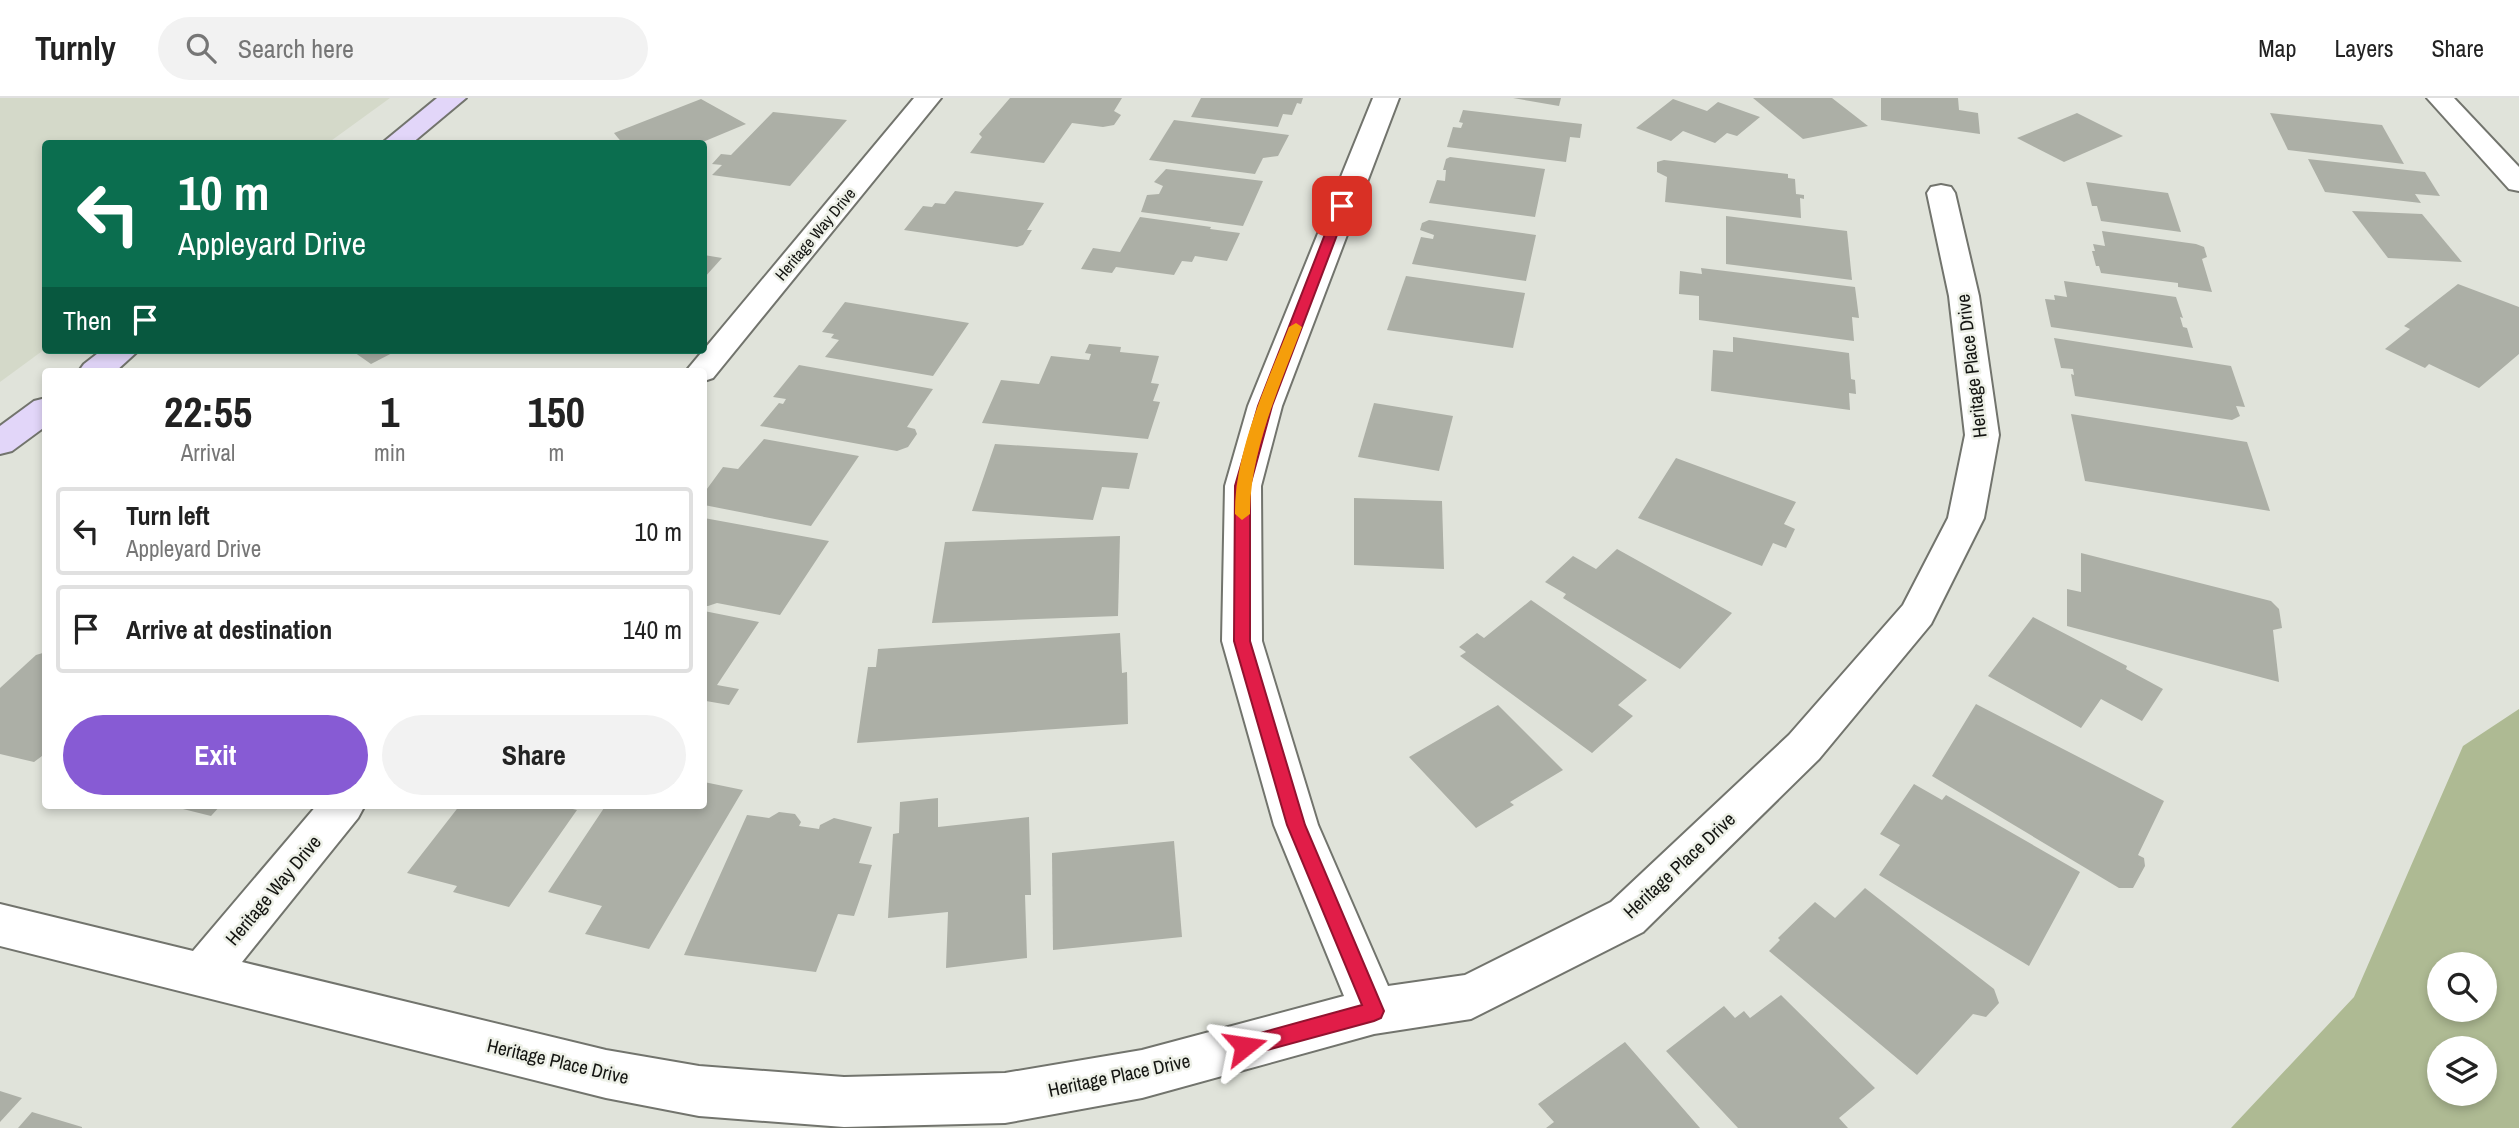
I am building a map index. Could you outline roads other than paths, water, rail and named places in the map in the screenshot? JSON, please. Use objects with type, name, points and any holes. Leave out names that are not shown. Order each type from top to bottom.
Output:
[{"type":"street","points":[[399,140],[453,98]]},
{"type":"street","name":"Heritage Way Drive","points":[[704,368],[928,98]]},
{"type":"street","points":[[1374,1011],[1296,825],[1242,641],[1242,486],[1265,406],[1386,98]]},
{"type":"street","points":[[2440,98],[2519,183]]},
{"type":"street","name":"Heritage Place Drive","points":[[0,925],[619,1076],[699,1091],[844,1102],[1005,1098],[1142,1074],[1374,1011],[1471,997],[1627,917],[1804,747],[1917,614],[1966,518],[1982,435],[1964,296],[1941,193]]},
{"type":"street","points":[[99,368],[117,354]]},
{"type":"street","points":[[0,443],[42,412]]},
{"type":"street","name":"Heritage Way Drive","points":[[202,975],[340,809]]}]
